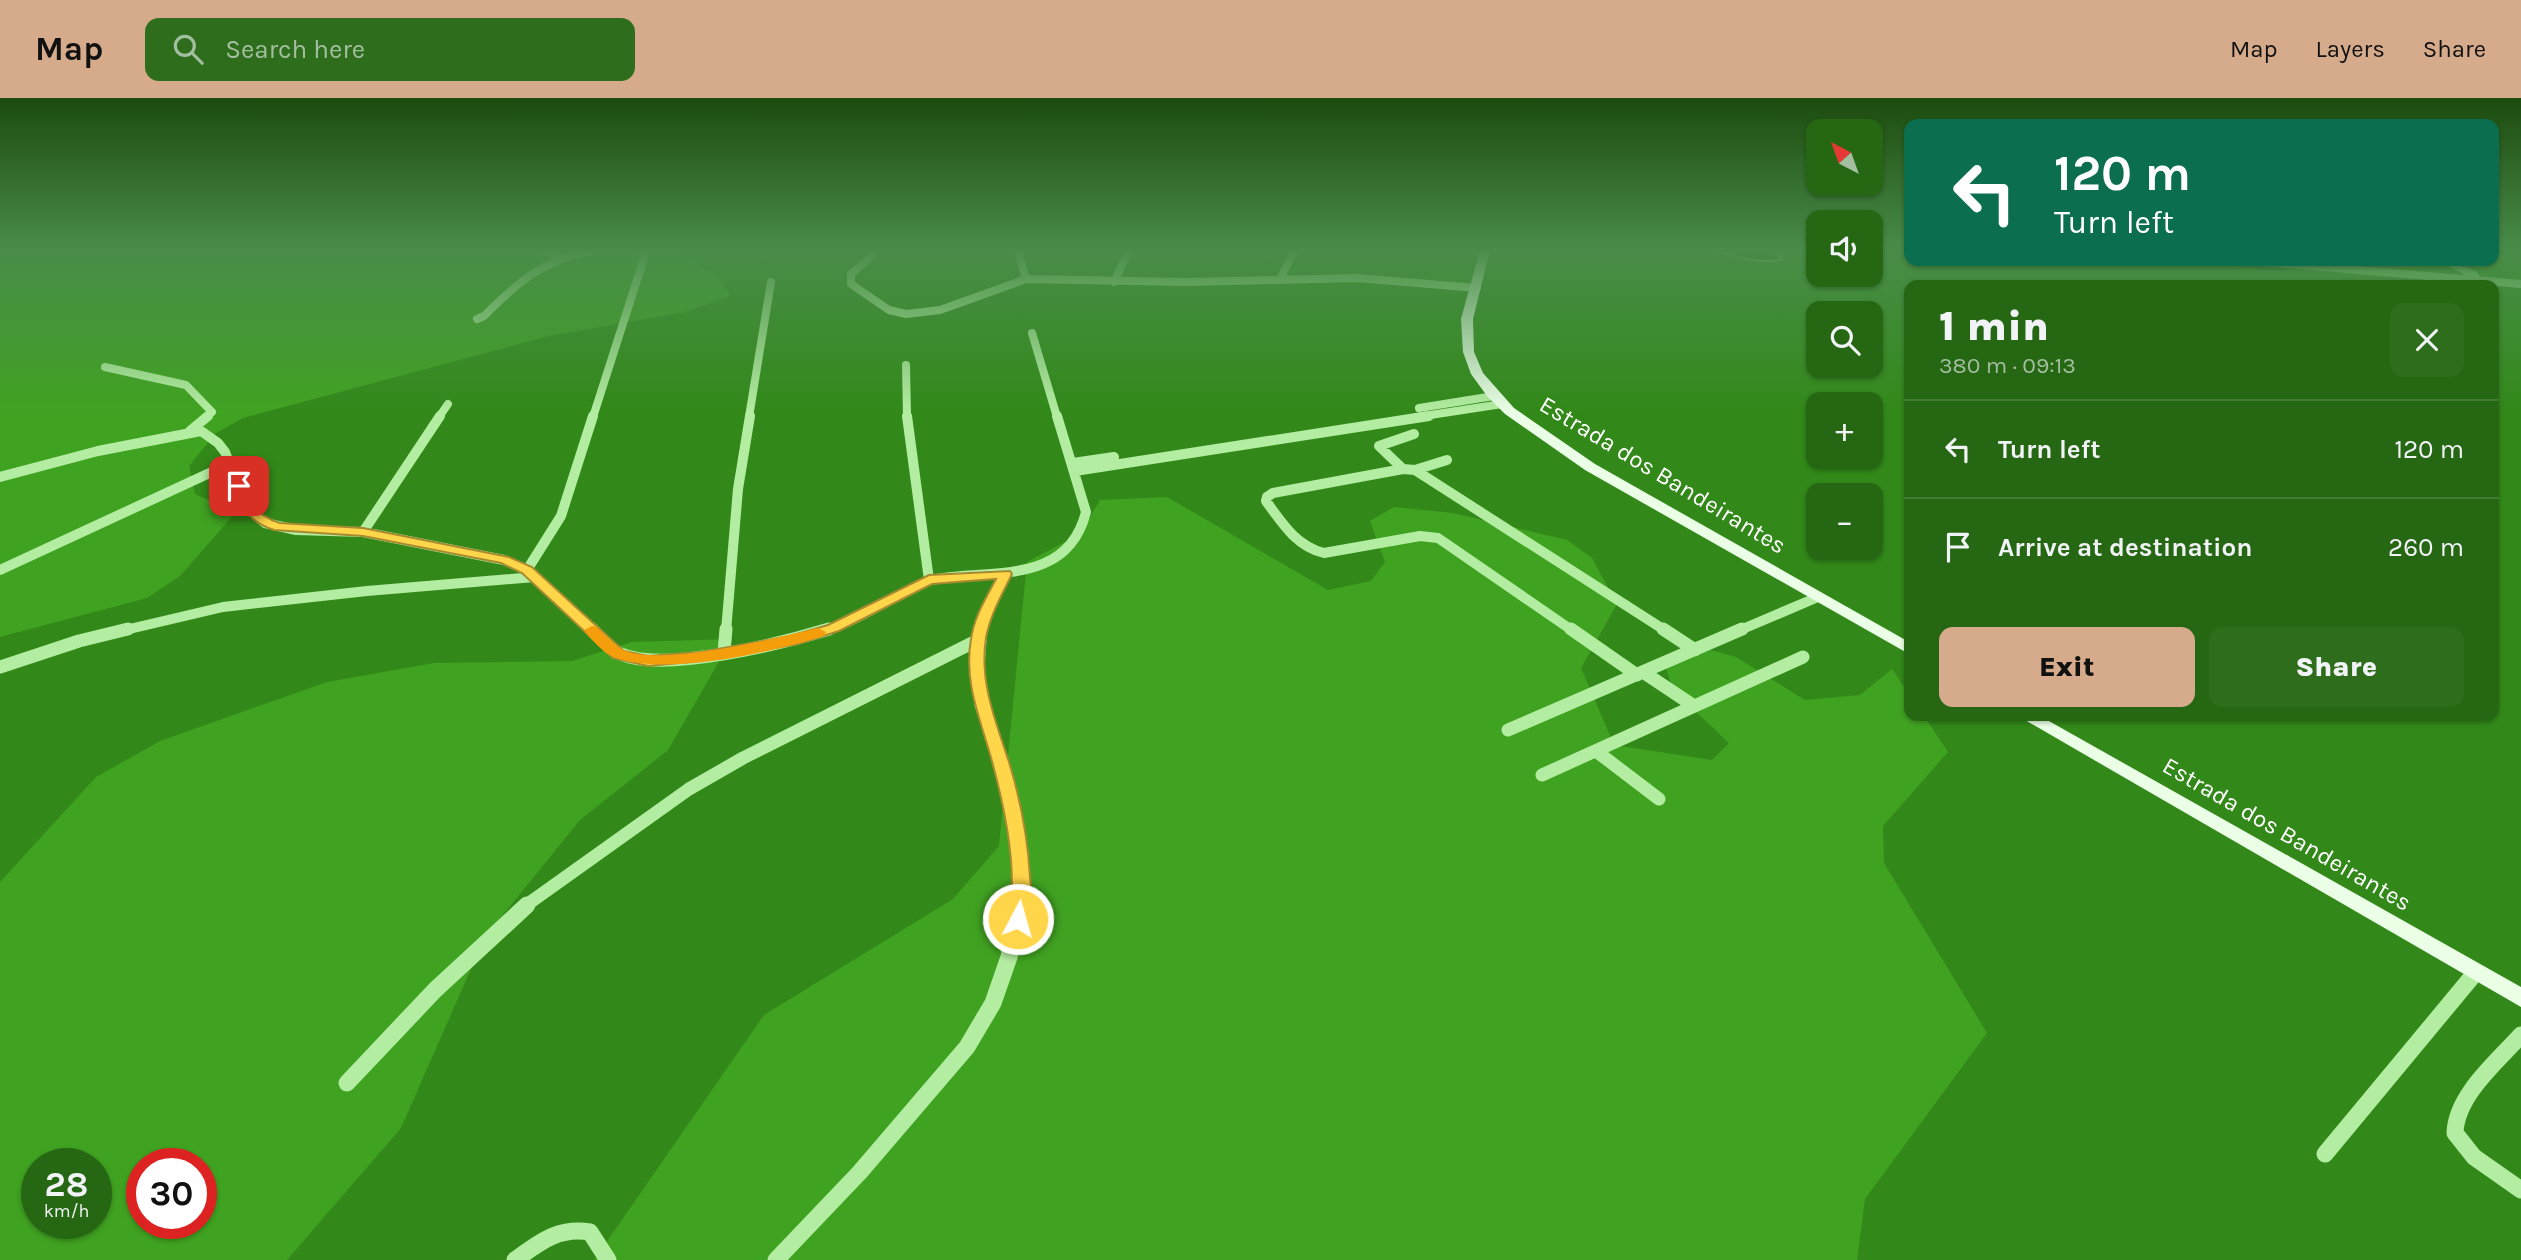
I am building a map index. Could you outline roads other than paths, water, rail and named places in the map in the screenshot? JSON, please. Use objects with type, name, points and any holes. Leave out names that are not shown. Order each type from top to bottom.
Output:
[{"type":"main road","name":"Estrada dos Bandeirantes","points":[[1473,304],[1466,328],[1473,365],[1498,400],[1543,437],[1590,467],[1904,646]]},
{"type":"main road","name":"Estrada dos Bandeirantes","points":[[2036,721],[2521,998]]},
{"type":"street","points":[[477,319],[497,304]]},
{"type":"street","points":[[531,574],[561,516],[631,304]]},
{"type":"street","points":[[724,652],[738,489],[767,304]]},
{"type":"street","points":[[880,304],[889,310],[906,314],[940,310],[956,304]]},
{"type":"street","points":[[0,477],[98,451],[190,431],[209,435],[225,452],[246,507],[265,523],[296,530],[363,532],[487,555],[531,574],[619,654],[648,661],[724,652],[793,640],[834,628],[929,580],[1005,574],[1052,559],[1070,546],[1082,528],[1086,512],[1032,333]]},
{"type":"street","points":[[906,365],[907,425],[929,580]]},
{"type":"street","points":[[105,367],[186,385],[212,412],[190,431]]},
{"type":"street","points":[[1074,467],[1498,400]]},
{"type":"street","points":[[363,532],[448,404]]},
{"type":"street","points":[[1403,469],[1378,449],[1379,446],[1415,435]]},
{"type":"street","points":[[1447,460],[1415,470],[1403,469],[1273,493],[1266,501],[1304,548],[1315,552],[1324,553],[1420,536],[1438,538],[1694,706]]},
{"type":"street","points":[[0,570],[229,464]]},
{"type":"street","points":[[1415,470],[1695,650]]},
{"type":"street","points":[[0,667],[79,641],[223,607],[531,574]]},
{"type":"street","points":[[776,1260],[860,1171],[967,1047],[993,1003],[1009,957],[1022,900],[1019,854],[1001,765],[981,705],[978,640],[984,616],[1005,574]]},
{"type":"street","points":[[1508,730],[1818,597]]},
{"type":"street","points":[[347,1083],[435,990],[532,900],[610,844],[689,789],[743,758],[978,640]]},
{"type":"street","points":[[1542,775],[1803,657]]},
{"type":"street","points":[[1596,751],[1659,799]]},
{"type":"street","points":[[2325,1154],[2476,972]]},
{"type":"street","points":[[2521,1035],[2463,1104],[2455,1120],[2455,1134],[2470,1153],[2521,1190]]},
{"type":"street","points":[[515,1260],[554,1233],[572,1228],[590,1232],[608,1260]]}]
